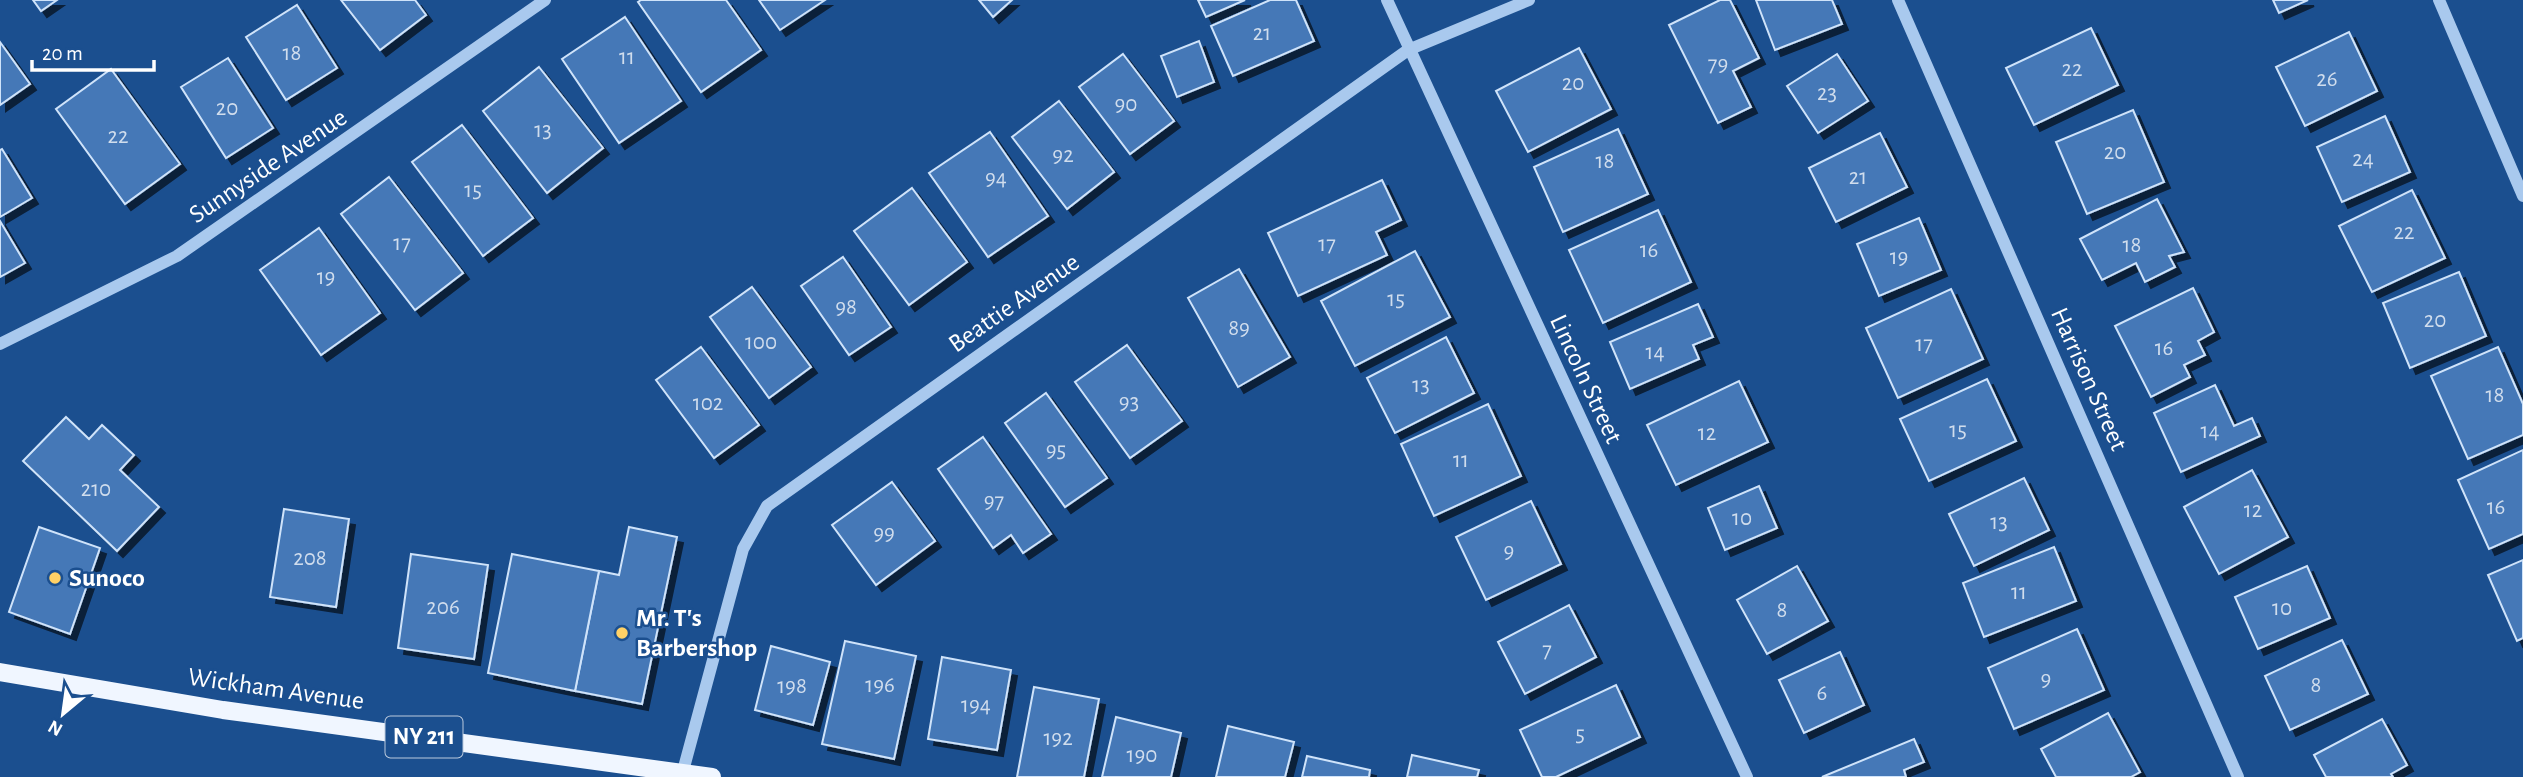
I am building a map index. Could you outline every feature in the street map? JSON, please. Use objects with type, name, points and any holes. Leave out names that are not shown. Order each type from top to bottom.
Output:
[{"type":"main road","name":"Wickham Avenue","points":[[0,672],[223,710],[712,777]]},
{"type":"street","name":"Sunnyside Avenue","points":[[0,344],[177,256],[545,0]]},
{"type":"street","name":"Lincoln Street","points":[[1387,0],[1747,777]]},
{"type":"street","name":"Beattie Avenue","points":[[683,772],[743,550],[767,506],[1408,50],[1529,0]]},
{"type":"street","name":"Harrison Street","points":[[1898,0],[2238,777]]},
{"type":"street","points":[[2439,0],[2523,196]]},
{"type":"building","points":[[33,0],[57,0],[41,11]]},
{"type":"building","points":[[341,0],[415,0],[426,15],[380,50]]},
{"type":"building","points":[[726,0],[761,50],[701,92],[638,2]]},
{"type":"building","points":[[759,0],[825,0],[780,30]]},
{"type":"building","points":[[979,0],[1012,0],[993,17]]},
{"type":"building","points":[[1198,0],[1245,0],[1206,17]]},
{"type":"building","points":[[1270,0],[1296,0],[1314,41],[1233,76],[1211,26]]},
{"type":"building","points":[[1720,0],[1730,0],[1759,58],[1733,71],[1751,107],[1718,123],[1669,25]]},
{"type":"building","points":[[1756,0],[1832,0],[1842,24],[1775,50]]},
{"type":"building","points":[[2273,0],[2308,0],[2279,13]]},
{"type":"building","points":[[297,5],[337,68],[286,100],[246,37]]},
{"type":"building","points":[[625,17],[681,101],[619,143],[562,59]]},
{"type":"building","points":[[2091,28],[2118,85],[2034,125],[2006,68]]},
{"type":"building","points":[[2349,32],[2377,91],[2305,126],[2276,67]]},
{"type":"building","points":[[1199,41],[1214,82],[1177,97],[1161,56]]},
{"type":"building","points":[[0,42],[30,84],[0,105]]},
{"type":"building","points":[[1579,48],[1611,109],[1528,152],[1496,91]]},
{"type":"building","points":[[1123,54],[1174,121],[1130,154],[1079,87]]},
{"type":"building","points":[[1837,54],[1868,101],[1818,133],[1787,86]]},
{"type":"building","points":[[228,58],[273,128],[226,158],[181,87]]},
{"type":"building","points":[[539,67],[603,148],[547,193],[483,111]]},
{"type":"building","points":[[111,69],[180,164],[125,204],[56,109]]},
{"type":"building","points":[[1059,101],[1114,172],[1067,209],[1012,137]]},
{"type":"building","points":[[2133,110],[2164,182],[2087,214],[2056,142]]},
{"type":"building","points":[[2385,116],[2410,172],[2342,202],[2317,147]]},
{"type":"building","points":[[462,125],[533,218],[483,256],[412,162]]},
{"type":"building","points":[[1618,129],[1648,194],[1563,232],[1534,167]]},
{"type":"building","points":[[990,132],[1048,216],[988,257],[929,173]]},
{"type":"building","points":[[1880,133],[1907,187],[1836,222],[1809,168]]},
{"type":"building","points":[[2,149],[32,198],[0,217],[0,150]]},
{"type":"building","points":[[389,177],[463,273],[415,310],[341,214]]},
{"type":"building","points":[[1382,180],[1401,220],[1376,232],[1387,255],[1298,296],[1268,233]]},
{"type":"building","points":[[912,188],[967,262],[909,305],[854,231]]},
{"type":"building","points":[[2412,190],[2445,258],[2372,292],[2339,226]]},
{"type":"building","points":[[2157,199],[2184,252],[2169,256],[2175,267],[2145,282],[2136,263],[2102,280],[2080,239]]},
{"type":"building","points":[[1658,210],[1691,282],[1603,323],[1569,250]]},
{"type":"building","points":[[1919,218],[1941,270],[1879,296],[1857,244]]},
{"type":"building","points":[[0,221],[25,263],[0,277]]},
{"type":"building","points":[[319,228],[380,313],[321,355],[260,270]]},
{"type":"building","points":[[1415,251],[1450,317],[1355,366],[1321,301]]},
{"type":"building","points":[[843,257],[891,327],[849,355],[801,286]]},
{"type":"building","points":[[1239,269],[1290,357],[1238,387],[1188,298]]},
{"type":"building","points":[[2459,272],[2486,336],[2410,368],[2383,303]]},
{"type":"building","points":[[752,287],[811,367],[769,398],[710,317]]},
{"type":"building","points":[[2193,288],[2214,332],[2198,341],[2205,355],[2184,365],[2190,377],[2151,397],[2115,326]]},
{"type":"building","points":[[1951,289],[1983,359],[1898,398],[1866,328]]},
{"type":"building","points":[[1698,304],[1713,337],[1693,345],[1699,359],[1630,389],[1610,342]]},
{"type":"building","points":[[1446,337],[1474,393],[1395,433],[1367,378]]},
{"type":"building","points":[[1127,345],[1182,421],[1130,458],[1075,382]]},
{"type":"building","points":[[701,347],[759,425],[714,458],[656,380]]},
{"type":"building","points":[[2498,347],[2523,404],[2523,435],[2468,459],[2431,376]]},
{"type":"building","points":[[1987,379],[2016,441],[1929,481],[1900,419]]},
{"type":"building","points":[[1739,381],[1768,442],[1676,485],[1647,425]]},
{"type":"building","points":[[2215,385],[2234,426],[2252,418],[2260,436],[2181,472],[2154,413]]},
{"type":"building","points":[[1046,393],[1107,478],[1065,507],[1005,423]]},
{"type":"building","points":[[1488,404],[1521,476],[1434,516],[1401,444]]},
{"type":"building","points":[[66,417],[89,439],[102,425],[134,455],[120,470],[159,507],[117,551],[23,461]]},
{"type":"building","points":[[983,437],[1051,534],[1023,553],[1011,535],[993,548],[938,469]]},
{"type":"building","points":[[2523,450],[2523,534],[2489,549],[2458,480]]},
{"type":"building","points":[[2252,470],[2288,537],[2219,574],[2184,507]]},
{"type":"building","points":[[2024,478],[2049,530],[1974,566],[1949,514]]},
{"type":"building","points":[[892,482],[935,541],[876,585],[832,525]]},
{"type":"building","points":[[1759,486],[1777,528],[1725,550],[1708,508]]},
{"type":"building","points":[[1531,501],[1561,564],[1486,600],[1456,537]]},
{"type":"building","points":[[284,509],[349,519],[336,607],[270,597]]},
{"type":"building","name":"Sunoco","points":[[39,527],[100,548],[70,634],[9,612]]},
{"type":"building","name":"Mr. T's Barbershop","points":[[629,527],[677,537],[642,704],[575,691],[599,571],[619,575]]},
{"type":"building","points":[[2054,547],[2076,601],[1984,637],[1963,583]]},
{"type":"building","points":[[411,554],[488,565],[474,659],[398,648]]},
{"type":"building","points":[[512,554],[599,571],[575,691],[488,673]]},
{"type":"building","points":[[2523,560],[2523,638],[2517,641],[2488,575]]},
{"type":"building","points":[[1797,566],[1828,621],[1767,654],[1737,600]]},
{"type":"building","points":[[2307,566],[2330,618],[2258,649],[2235,597]]},
{"type":"building","points":[[1569,605],[1596,657],[1525,694],[1498,642]]},
{"type":"building","points":[[2077,629],[2104,690],[2014,729],[1988,668]]},
{"type":"building","points":[[2342,640],[2368,694],[2290,730],[2265,676]]},
{"type":"building","points":[[845,641],[916,656],[894,759],[822,744]]},
{"type":"building","points":[[771,646],[830,662],[813,725],[755,710]]},
{"type":"building","points":[[1840,652],[1864,705],[1804,733],[1779,680]]},
{"type":"building","points":[[942,657],[1011,670],[997,750],[928,739]]},
{"type":"building","points":[[1616,685],[1640,737],[1556,777],[1542,777],[1520,730]]},
{"type":"building","points":[[1034,687],[1099,699],[1084,777],[1017,777]]},
{"type":"building","points":[[2108,713],[2140,772],[2131,777],[2056,777],[2041,749]]},
{"type":"building","points":[[1116,717],[1181,733],[1171,777],[1102,777]]},
{"type":"building","points":[[2382,719],[2407,765],[2391,774],[2393,777],[2326,777],[2314,755]]},
{"type":"building","points":[[1228,726],[1294,742],[1285,777],[1216,777]]},
{"type":"building","points":[[1914,739],[1924,762],[1904,770],[1906,777],[1822,777]]},
{"type":"building","points":[[1412,755],[1479,770],[1477,777],[1407,777]]},
{"type":"building","points":[[1307,756],[1370,770],[1369,777],[1302,777]]},
{"type":"place","name":"Sunoco","points":[[55,578]]},
{"type":"place","name":"Mr. T's Barbershop","points":[[622,633]]}]
